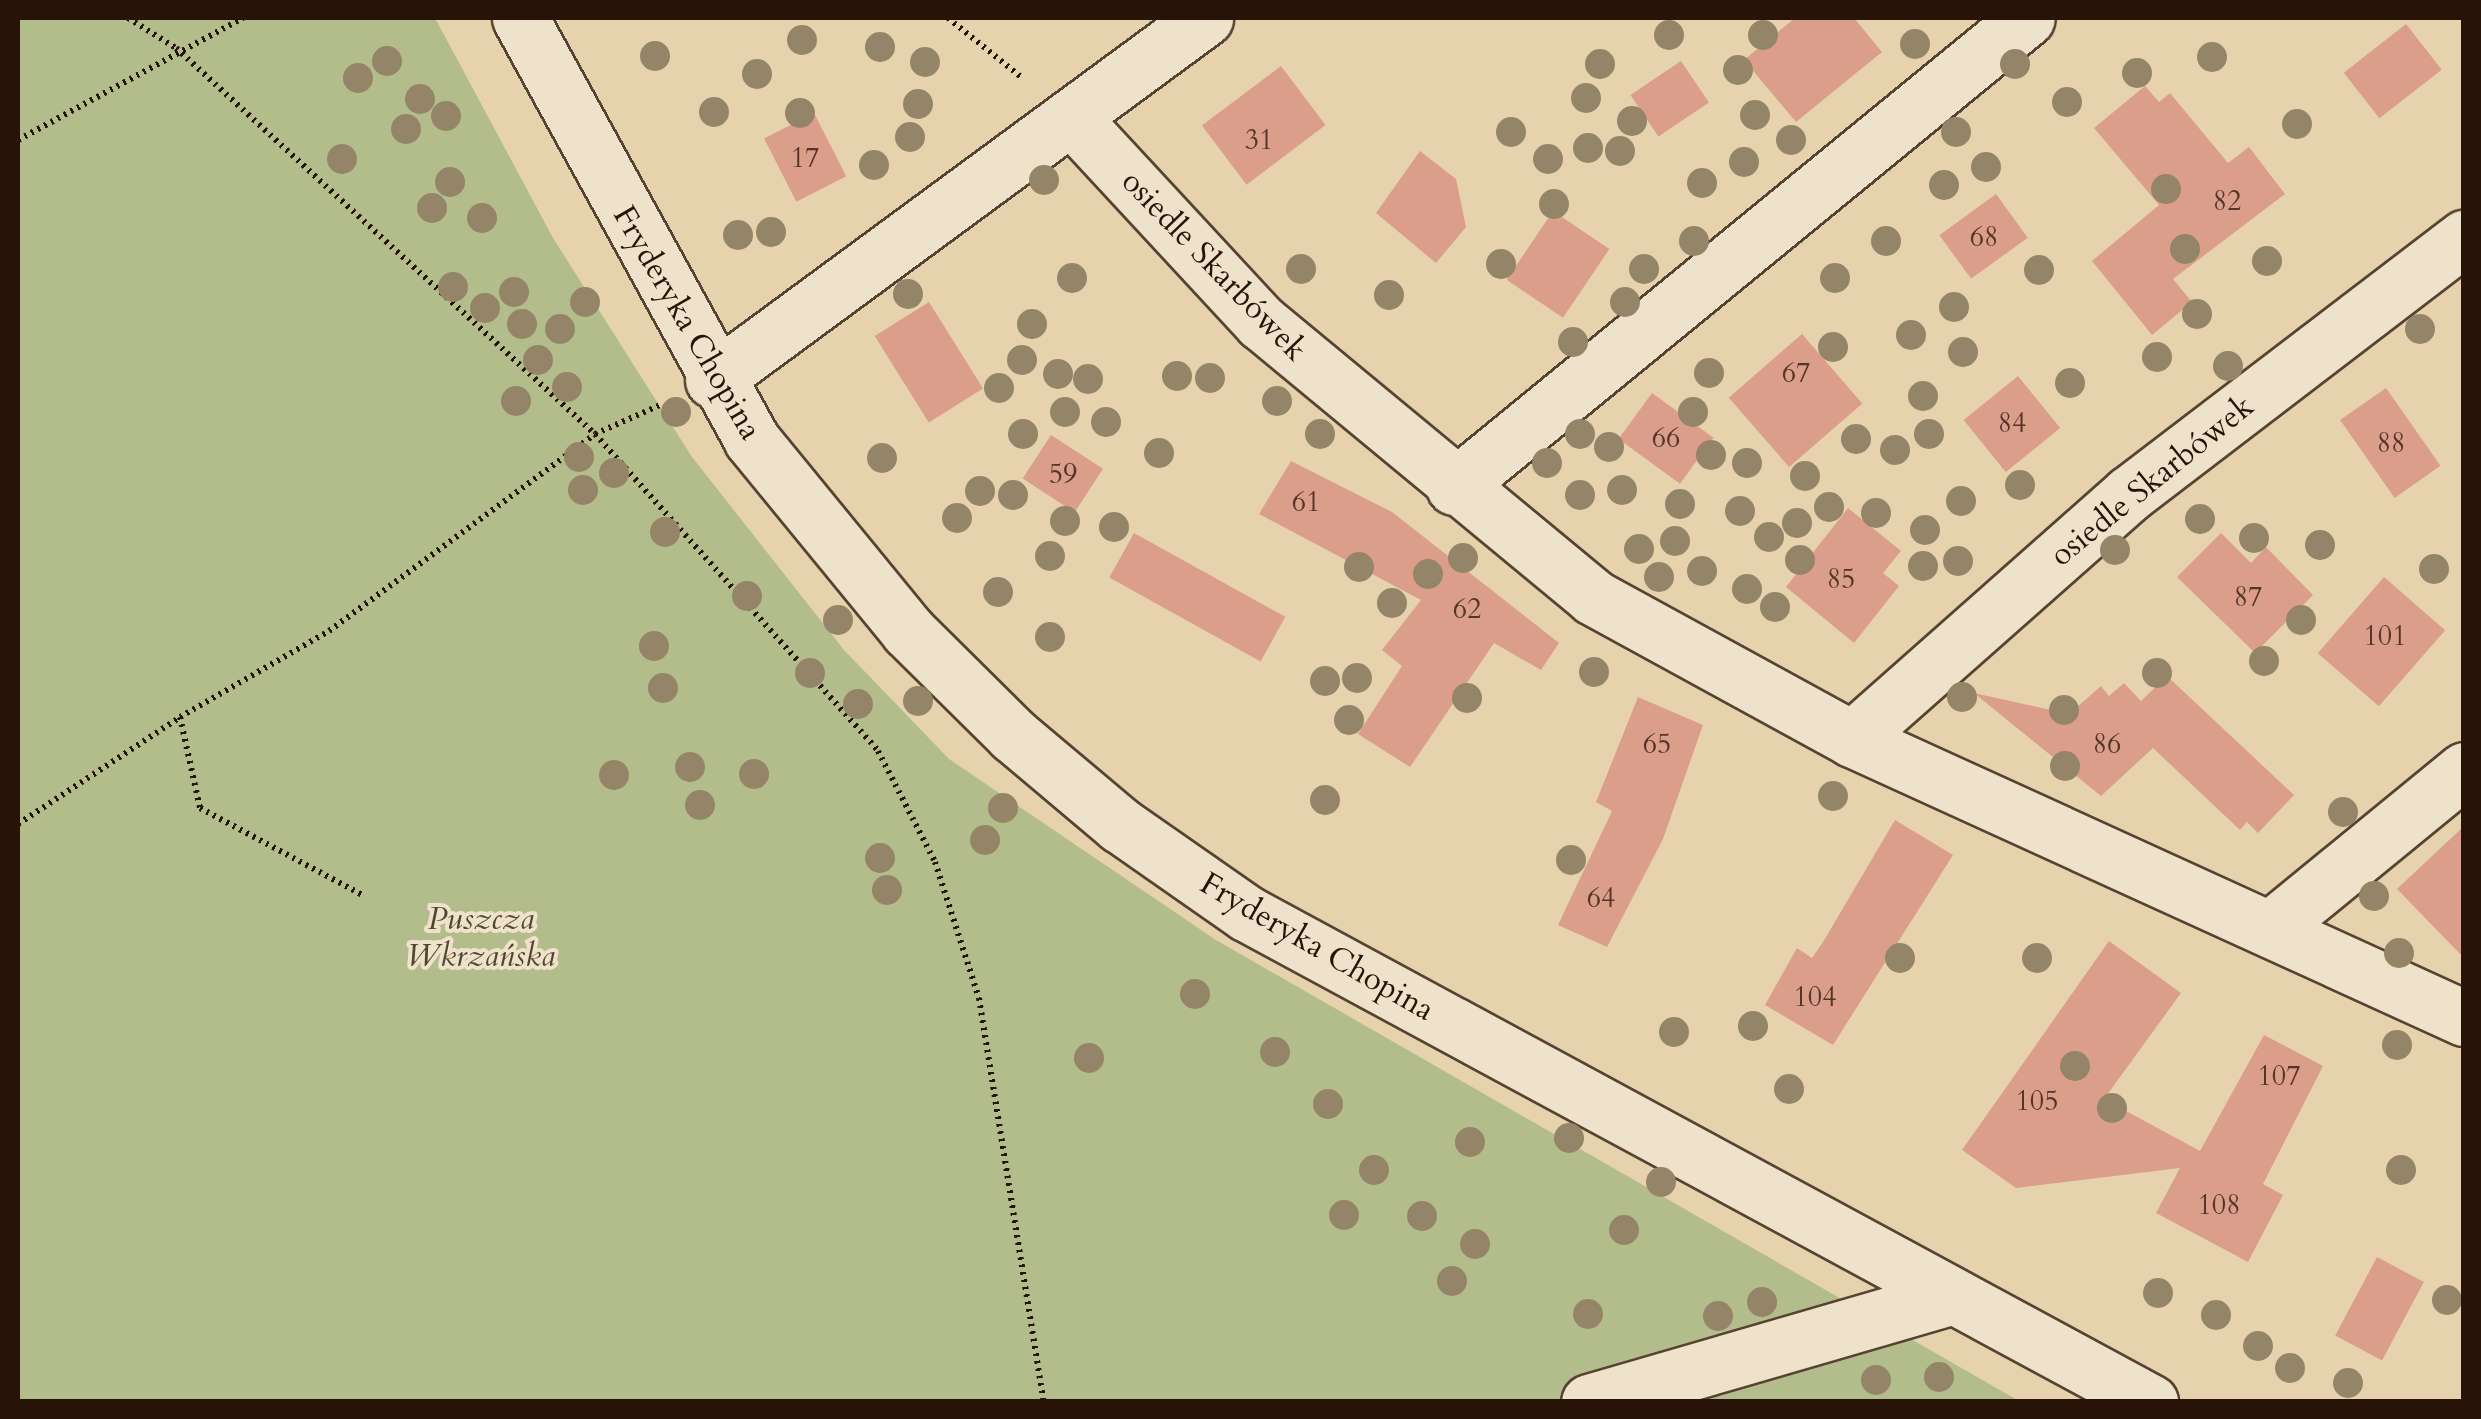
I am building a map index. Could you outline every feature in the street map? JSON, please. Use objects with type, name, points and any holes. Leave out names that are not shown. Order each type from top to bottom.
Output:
[{"type":"street","name":"Fryderyka Chopina","points":[[520,18],[713,380],[824,534],[908,631],[1120,825],[1246,913],[1948,1298],[2150,1402]]},
{"type":"street","points":[[713,380],[1205,18]]},
{"type":"street","points":[[1454,487],[2027,18]]},
{"type":"street","name":"osiedle Skarbówek","points":[[1071,117],[1261,322],[1454,487],[1593,598],[1852,739],[2464,1018]]},
{"type":"street","name":"osiedle Skarbówek","points":[[1852,739],[2129,494],[2464,238]]},
{"type":"street","points":[[2270,929],[2464,770]]},
{"type":"street","points":[[1589,1402],[1948,1298]]},
{"type":"path","points":[[128,18],[176,48],[595,434],[878,751],[935,862],[979,998],[1044,1402]]},
{"type":"path","points":[[18,140],[176,48],[244,18]]},
{"type":"path","points":[[948,18],[1071,117]]},
{"type":"path","points":[[18,824],[180,716],[330,632],[595,434]]},
{"type":"path","points":[[180,716],[200,808],[362,895]]},
{"type":"green space","name":"Puszcza Wkrzańska","points":[[18,18],[435,18],[553,238],[692,457],[844,650],[949,759],[1216,940],[2019,1401],[18,1401]]},
{"type":"building","points":[[1795,18],[1854,18],[1882,52],[1796,122],[1744,60]]},
{"type":"building","points":[[2406,24],[2442,70],[2379,118],[2344,73]]},
{"type":"building","points":[[1681,61],[1709,102],[1658,137],[1630,95]]},
{"type":"building","points":[[1281,66],[1326,125],[1246,185],[1202,126]]},
{"type":"building","points":[[2145,86],[2159,102],[2170,93],[2228,163],[2249,147],[2285,194],[2173,279],[2192,302],[2152,335],[2092,261],[2159,205],[2094,128]]},
{"type":"building","points":[[814,113],[846,176],[796,202],[764,138]]},
{"type":"building","points":[[1420,151],[1456,179],[1466,227],[1436,263],[1376,213]]},
{"type":"building","points":[[1996,194],[2028,238],[1971,279],[1939,235]]},
{"type":"building","points":[[1553,211],[1609,249],[1563,318],[1507,280]]},
{"type":"building","points":[[929,302],[983,389],[929,422],[875,336]]},
{"type":"building","points":[[1802,334],[1862,403],[1789,467],[1729,398]]},
{"type":"building","points":[[2018,376],[2060,428],[2006,472],[1964,420]]},
{"type":"building","points":[[2386,388],[2440,466],[2395,498],[2340,420]]},
{"type":"building","points":[[1652,393],[1713,438],[1680,484],[1618,439]]},
{"type":"building","points":[[1051,435],[1103,469],[1075,512],[1023,479]]},
{"type":"building","points":[[1291,461],[1392,512],[1559,643],[1541,670],[1494,643],[1410,767],[1358,734],[1402,666],[1382,650],[1421,600],[1259,514]]},
{"type":"building","points":[[1848,508],[1901,551],[1883,573],[1899,586],[1854,643],[1786,587]]},
{"type":"building","points":[[1134,533],[1285,617],[1261,661],[1109,578]]},
{"type":"building","points":[[2221,533],[2251,563],[2266,547],[2313,595],[2255,653],[2177,577]]},
{"type":"building","points":[[2384,577],[2445,630],[2379,706],[2318,653]]},
{"type":"building","points":[[2167,676],[2294,795],[2258,833],[2247,822],[2240,830],[2153,748],[2101,796],[1974,693],[2069,714],[2101,686],[2109,696],[2124,683],[2141,701]]},
{"type":"building","points":[[1638,697],[1703,725],[1663,839],[1607,947],[1558,925],[1612,811],[1596,802]]},
{"type":"building","points":[[1895,820],[1953,855],[1833,1045],[1765,1005],[1797,948],[1812,958]]},
{"type":"building","points":[[2464,826],[2464,958],[2397,889]]},
{"type":"building","points":[[2109,941],[2181,993],[2104,1099],[2200,1151],[2264,1035],[2323,1066],[2263,1184],[2283,1195],[2248,1262],[2156,1213],[2180,1168],[2016,1188],[1962,1150]]},
{"type":"building","points":[[2377,1257],[2424,1282],[2382,1360],[2335,1336]]}]
